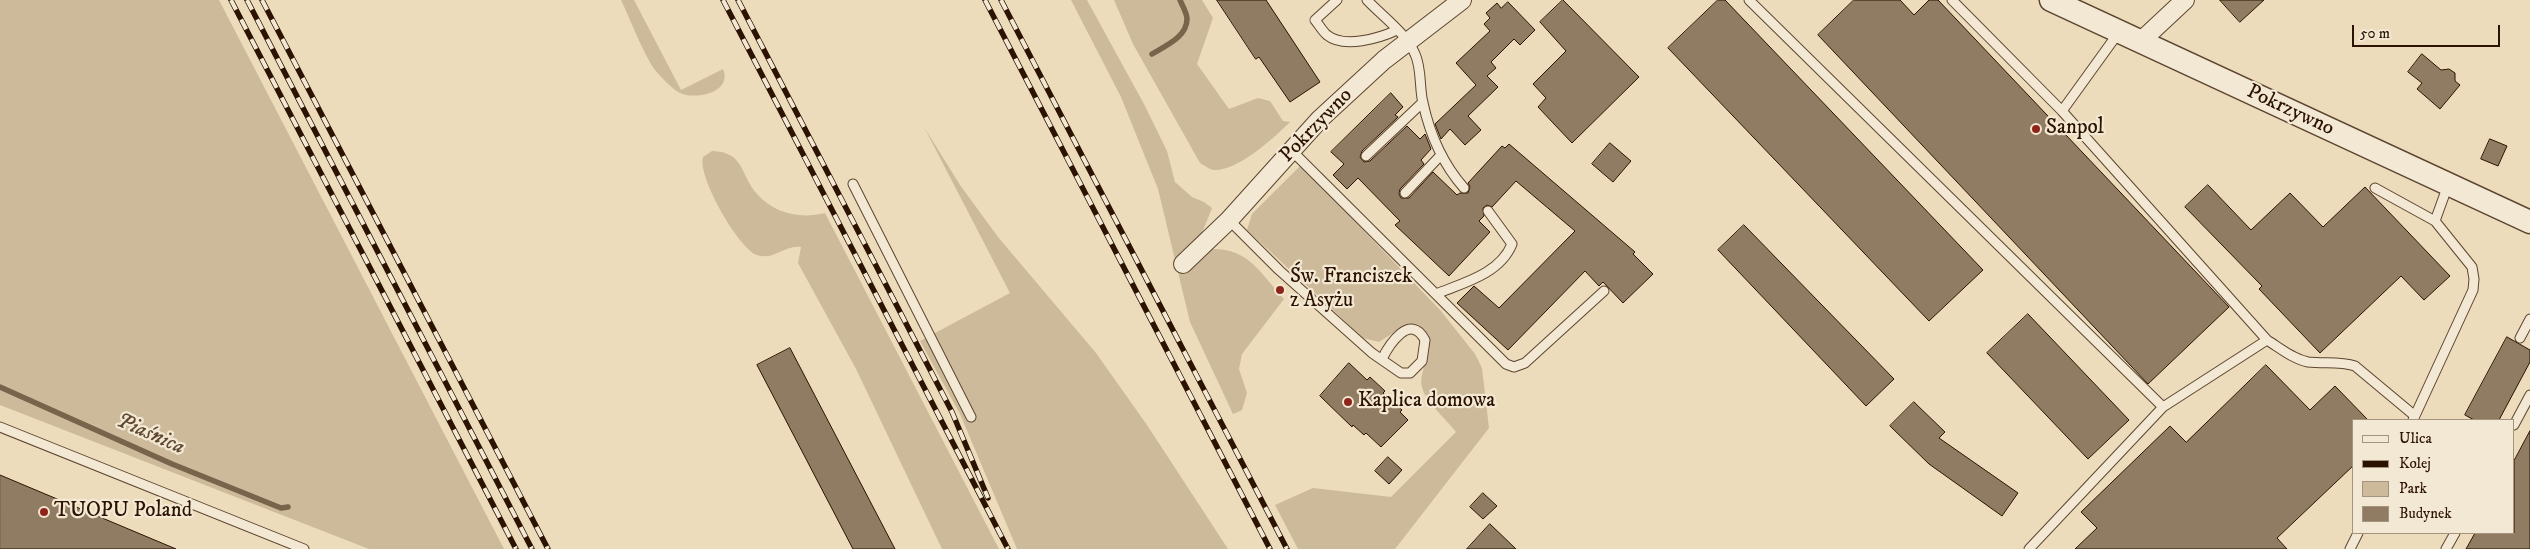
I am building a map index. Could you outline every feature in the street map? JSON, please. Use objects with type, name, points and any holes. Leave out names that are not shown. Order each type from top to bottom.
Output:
[{"type":"street","name":"Pokrzywno","points":[[1183,264],[1229,220],[1320,119],[1384,60],[1402,36],[1462,0]]},
{"type":"street","name":"Pokrzywno","points":[[2051,0],[2530,222]]},
{"type":"street","points":[[2140,42],[2185,0]]},
{"type":"lane","points":[[1337,0],[1315,20],[1328,36],[1351,42],[1402,36]]},
{"type":"lane","points":[[1367,0],[1402,36],[1419,66],[1423,102],[1440,156],[1464,188]]},
{"type":"lane","points":[[1749,0],[2164,406]]},
{"type":"lane","points":[[1952,0],[2062,111],[2267,340],[2293,357],[2308,362],[2355,366],[2414,418],[2473,290],[2472,267],[2435,222],[2375,188]]},
{"type":"lane","points":[[2062,111],[2119,32]]},
{"type":"lane","points":[[1366,156],[1423,102]]},
{"type":"lane","points":[[1292,151],[1506,364],[1514,367],[1525,364],[1604,291]]},
{"type":"lane","points":[[1405,193],[1440,156]]},
{"type":"lane","points":[[853,184],[971,417]]},
{"type":"lane","points":[[2435,222],[2448,184]]},
{"type":"lane","points":[[1436,294],[1487,273],[1508,253],[1512,244],[1488,211]]},
{"type":"lane","points":[[1229,220],[1279,270],[1372,353],[1401,374],[1410,373],[1422,361],[1425,340],[1419,332],[1406,330],[1401,332],[1392,340],[1382,359]]},
{"type":"lane","points":[[2520,338],[2530,319]]},
{"type":"lane","points":[[2029,549],[2164,406],[2267,340]]},
{"type":"lane","points":[[2515,422],[2530,395]]},
{"type":"lane","points":[[0,427],[304,549]]},
{"type":"lane","points":[[2350,549],[2358,534]]},
{"type":"lane","points":[[2446,549],[2454,534]]},
{"type":"green space","points":[[0,0],[219,0],[504,549],[369,549],[0,405]]},
{"type":"green space","points":[[621,0],[634,0],[681,90],[723,69],[725,77],[723,84],[711,93],[694,96],[680,93],[674,89],[655,70]]},
{"type":"green space","points":[[1071,0],[1087,0],[1145,106],[1167,151],[1175,182],[1192,197],[1212,208],[1202,233],[1201,242],[1210,249],[1223,250],[1244,257],[1260,271],[1284,299],[1242,354],[1239,369],[1247,393],[1242,410],[1233,414],[1190,322],[1158,189],[1121,97]]},
{"type":"green space","points":[[1114,0],[1202,0],[1213,18],[1197,64],[1229,109],[1258,98],[1270,101],[1283,121],[1290,122],[1255,152],[1234,165],[1214,170],[1200,163],[1133,44]]},
{"type":"green space","points":[[924,127],[960,185],[998,237],[1096,353],[1147,425],[1228,549],[1017,549],[960,414],[920,341],[1010,293]]},
{"type":"green space","points":[[712,151],[731,155],[741,166],[757,194],[772,206],[797,215],[825,213],[999,549],[942,549],[856,369],[798,263],[801,247],[790,248],[769,256],[757,255],[749,250],[730,226],[712,195],[706,179],[703,157]]},
{"type":"green space","points":[[1301,165],[1441,311],[1475,354],[1482,368],[1489,428],[1395,549],[1298,549],[1275,505],[1313,488],[1391,497],[1456,432],[1427,398],[1422,387],[1422,374],[1428,353],[1424,329],[1406,325],[1379,342],[1363,338],[1247,230],[1252,214]]},
{"type":"building","points":[[1217,0],[1266,0],[1320,82],[1290,102],[1259,57],[1256,59]]},
{"type":"building","points":[[1563,0],[1639,77],[1572,143],[1538,107],[1546,98],[1533,84],[1566,51],[1540,22]]},
{"type":"building","points":[[1718,0],[1725,0],[1983,270],[1929,321],[1668,48]]},
{"type":"building","points":[[1854,0],[1900,0],[1914,15],[1929,0],[1938,0],[2229,307],[2148,384],[1818,35]]},
{"type":"building","points":[[2220,0],[2264,0],[2240,22]]},
{"type":"building","points":[[1508,2],[1535,30],[1520,45],[1514,39],[1491,62],[1496,68],[1487,76],[1498,87],[1468,116],[1481,130],[1465,145],[1450,129],[1441,139],[1435,124],[1476,85],[1456,63],[1490,31],[1484,24],[1490,18],[1486,13],[1497,3],[1501,8]]},
{"type":"building","points":[[2422,54],[2441,70],[2449,69],[2455,73],[2455,81],[2460,85],[2440,109],[2417,89],[2422,83],[2408,72]]},
{"type":"building","points":[[1391,93],[1403,107],[1395,115],[1398,117],[1362,151],[1360,157],[1364,162],[1370,161],[1407,126],[1420,139],[1425,134],[1431,149],[1421,160],[1424,164],[1400,189],[1399,194],[1401,198],[1409,198],[1433,172],[1457,195],[1468,193],[1470,187],[1468,183],[1502,146],[1505,148],[1509,144],[1635,252],[1633,254],[1653,274],[1623,303],[1603,282],[1599,286],[1585,271],[1508,350],[1457,303],[1474,286],[1499,308],[1575,231],[1516,181],[1492,207],[1487,205],[1483,208],[1484,216],[1479,221],[1490,232],[1449,276],[1395,225],[1400,221],[1358,178],[1347,189],[1333,175],[1344,164],[1331,152]]},
{"type":"building","points":[[2490,139],[2507,146],[2498,166],[2481,159]]},
{"type":"building","points":[[1610,143],[1631,161],[1613,182],[1592,164]]},
{"type":"building","points":[[2208,185],[2251,230],[2290,193],[2323,227],[2365,187],[2450,276],[2424,300],[2401,276],[2320,353],[2259,289],[2262,286],[2185,207]]},
{"type":"building","points":[[1744,225],[1894,379],[1866,406],[1718,250]]},
{"type":"building","points":[[2028,314],[2129,420],[2088,459],[1987,353]]},
{"type":"building","points":[[2507,337],[2530,350],[2530,362],[2500,419],[2472,419],[2465,415]]},
{"type":"building","points":[[790,348],[895,549],[853,549],[757,365]]},
{"type":"building","points":[[1349,363],[1367,380],[1370,377],[1385,391],[1383,393],[1402,410],[1400,412],[1408,420],[1381,447],[1366,433],[1364,435],[1353,425],[1352,427],[1320,396]]},
{"type":"building","points":[[2266,365],[2310,410],[2335,386],[2367,419],[2352,419],[2352,467],[2277,538],[2287,549],[2075,549],[2097,528],[2081,512],[2170,426],[2186,442]]},
{"type":"building","points":[[1914,402],[1945,432],[1939,438],[2018,493],[2002,516],[1929,464],[1890,426]]},
{"type":"building","points":[[2530,431],[2530,549],[2466,549],[2474,534],[2515,534],[2515,459]]},
{"type":"building","points":[[1388,457],[1402,470],[1389,484],[1375,471]]},
{"type":"building","name":"TUOPU Poland","points":[[0,475],[176,549],[0,549]]},
{"type":"building","points":[[1483,493],[1497,506],[1483,519],[1470,507]]},
{"type":"building","points":[[1490,524],[1516,549],[1467,549]]},
{"type":"waterway","points":[[1152,54],[1169,44],[1183,31],[1187,17],[1180,0]]},
{"type":"waterway","name":"Piaśnica","points":[[0,387],[172,464],[281,508],[288,507]]},
{"type":"railway","points":[[231,0],[516,549]]},
{"type":"railway","points":[[247,0],[532,549]]},
{"type":"railway","points":[[262,0],[548,549]]},
{"type":"railway","points":[[723,0],[1008,549]]},
{"type":"railway","points":[[738,0],[952,412],[988,498]]},
{"type":"railway","points":[[985,0],[1270,549]]},
{"type":"railway","points":[[1001,0],[1287,549]]},
{"type":"place","name":"Sanpol","points":[[2036,129]]},
{"type":"place","name":"Św. Franciszek z Asyżu","points":[[1280,290]]},
{"type":"place","name":"Kaplica domowa","points":[[1348,402]]},
{"type":"place","name":"TUOPU Poland","points":[[44,512]]}]
